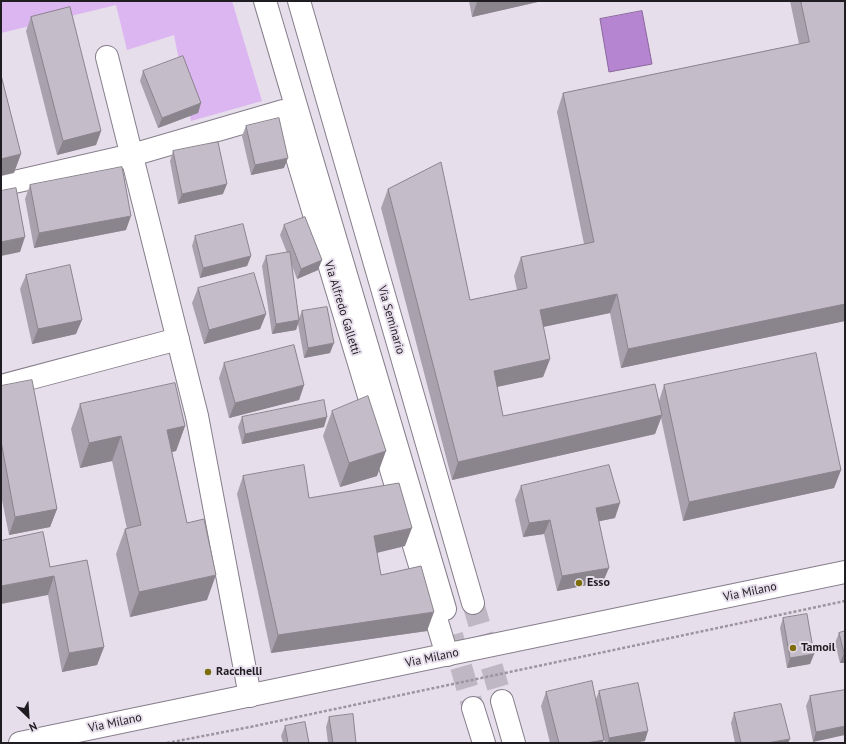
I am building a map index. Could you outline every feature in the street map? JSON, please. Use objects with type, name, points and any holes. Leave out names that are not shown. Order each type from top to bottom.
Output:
[{"type":"main road","points":[[252,1],[278,45]]},
{"type":"main road","points":[[265,1],[444,609]]},
{"type":"main road","points":[[299,1],[310,37]]},
{"type":"main road","points":[[306,1],[310,37]]},
{"type":"main road","name":"Via Seminario","points":[[310,37],[473,604]]},
{"type":"main road","points":[[107,56],[197,416],[250,696]]},
{"type":"main road","name":"Via Alfredo Galletti","points":[[1,186],[132,154],[283,112],[447,655]]},
{"type":"main road","points":[[1,386],[178,338]]},
{"type":"main road","name":"Via Milano","points":[[20,743],[845,572]]},
{"type":"main road","points":[[502,701],[514,743]]},
{"type":"main road","points":[[473,708],[484,743]]},
{"type":"path","points":[[168,743],[257,726],[845,601]]},
{"type":"shaded area","points":[[1,1],[232,1],[262,101],[191,121],[174,35],[127,50],[116,5],[1,33]]},
{"type":"shaded area","points":[[642,11],[652,64],[609,72],[600,19]]},
{"type":"building","points":[[801,1],[845,1],[845,304],[628,349],[617,294],[540,310],[550,359],[494,371],[503,416],[655,384],[662,415],[458,462],[388,189],[441,162],[470,300],[527,288],[521,257],[594,242],[563,93],[809,42]]},
{"type":"building","points":[[70,7],[101,131],[63,141],[31,17]]},
{"type":"building","points":[[183,56],[201,103],[162,118],[143,71]]},
{"type":"building","points":[[1,75],[21,154],[1,159]]},
{"type":"building","points":[[279,118],[288,158],[255,165],[246,126]]},
{"type":"building","points":[[218,142],[227,184],[182,194],[173,151]]},
{"type":"building","points":[[122,167],[131,216],[39,233],[30,185]]},
{"type":"building","points":[[16,188],[25,237],[1,242],[1,191]]},
{"type":"building","points":[[305,217],[322,260],[301,269],[284,225]]},
{"type":"building","points":[[243,224],[251,256],[203,268],[195,236]]},
{"type":"building","points":[[290,252],[299,320],[276,324],[266,256]]},
{"type":"building","points":[[70,265],[82,320],[38,329],[26,275]]},
{"type":"building","points":[[254,273],[266,314],[209,330],[198,288]]},
{"type":"building","points":[[327,307],[334,343],[308,348],[302,311]]},
{"type":"building","points":[[294,345],[304,385],[235,403],[224,363]]},
{"type":"building","points":[[816,353],[841,470],[689,502],[664,385]]},
{"type":"building","points":[[32,380],[57,509],[15,517],[1,441],[1,386]]},
{"type":"building","points":[[175,383],[185,426],[167,430],[187,523],[204,519],[216,575],[139,592],[125,529],[141,525],[121,436],[89,443],[80,404]]},
{"type":"building","points":[[368,396],[386,451],[349,463],[332,411]]},
{"type":"building","points":[[324,400],[327,417],[245,434],[242,417]]},
{"type":"building","points":[[304,465],[309,498],[399,483],[412,528],[374,536],[381,575],[421,566],[434,612],[278,635],[243,476]]},
{"type":"building","points":[[609,465],[620,503],[596,508],[609,568],[562,576],[550,520],[529,523],[521,486]]},
{"type":"building","points":[[43,532],[50,567],[87,560],[104,647],[69,653],[54,576],[1,586],[1,541]]},
{"type":"building","points":[[807,614],[814,654],[790,658],[783,618]]},
{"type":"building","points":[[845,631],[845,653],[844,653],[839,633]]},
{"type":"building","points":[[592,681],[604,740],[586,743],[559,743],[546,692]]},
{"type":"building","points":[[638,683],[648,731],[609,738],[599,691]]},
{"type":"building","points":[[845,690],[845,726],[816,732],[810,696]]},
{"type":"building","points":[[781,704],[790,739],[767,743],[741,743],[734,713]]},
{"type":"building","points":[[353,714],[356,743],[333,743],[329,717]]},
{"type":"building","points":[[305,722],[309,743],[288,743],[285,726]]},
{"type":"tunnel","points":[[473,603],[502,701]]},
{"type":"tunnel","points":[[452,635],[473,708]]},
{"type":"place","name":"Esso","points":[[579,583]]},
{"type":"place","name":"Tamoil","points":[[793,648]]},
{"type":"place","name":"Racchelli","points":[[208,672]]}]
